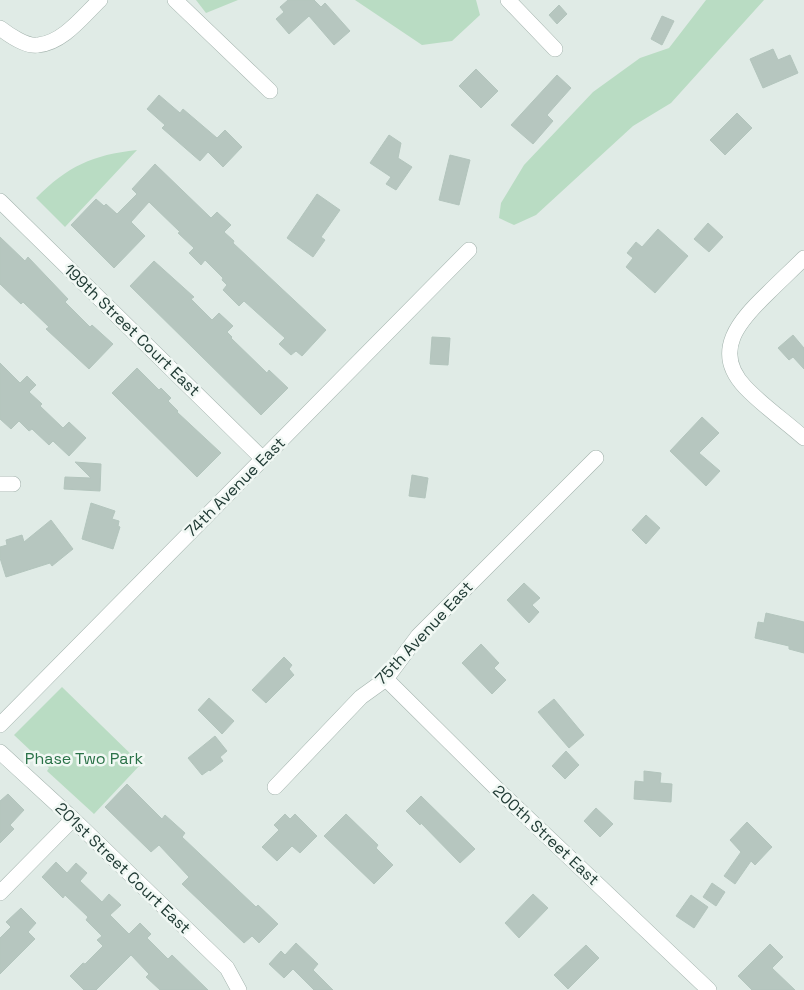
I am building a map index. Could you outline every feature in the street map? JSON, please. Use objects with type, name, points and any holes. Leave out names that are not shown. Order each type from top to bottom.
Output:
[{"type":"street","points":[[0,28],[14,38],[36,46],[56,39],[70,29],[100,0]]},
{"type":"street","points":[[174,0],[270,91]]},
{"type":"street","points":[[508,0],[555,49]]},
{"type":"street","name":"199th Street Court East","points":[[0,201],[263,459]]},
{"type":"street","name":"74th Avenue East","points":[[0,725],[469,250]]},
{"type":"street","points":[[804,258],[757,303],[738,325],[731,340],[730,356],[732,369],[745,387],[804,438]]},
{"type":"street","name":"75th Avenue East","points":[[275,787],[361,697],[386,679],[418,636],[596,458]]},
{"type":"street","name":"200th Street East","points":[[386,679],[495,787],[709,990]]},
{"type":"street","name":"201st Street Court East","points":[[0,752],[73,819],[227,968],[240,990]]},
{"type":"street","points":[[0,893],[73,819]]},
{"type":"green space","points":[[196,0],[238,0],[206,13]]},
{"type":"green space","points":[[355,0],[476,0],[480,15],[452,41],[422,45]]},
{"type":"green space","points":[[706,0],[764,0],[671,103],[633,126],[536,215],[514,225],[499,218],[501,203],[524,165],[593,92],[640,58],[669,48]]},
{"type":"green space","points":[[137,150],[65,227],[36,198],[59,178],[82,164],[107,155]]},
{"type":"green space","name":"Phase Two Park","points":[[62,687],[141,764],[94,814],[47,771],[49,768],[14,735]]},
{"type":"building","points":[[288,0],[314,0],[321,7],[325,3],[350,31],[334,45],[309,16],[289,34],[276,19],[284,12],[280,7]]},
{"type":"building","points":[[559,5],[567,14],[557,24],[549,15]]},
{"type":"building","points":[[662,16],[674,21],[662,45],[651,39]]},
{"type":"building","points":[[773,49],[778,60],[790,55],[798,73],[763,88],[750,59]]},
{"type":"building","points":[[476,69],[498,91],[481,108],[459,86]]},
{"type":"building","points":[[557,75],[571,88],[547,115],[553,121],[533,144],[511,125]]},
{"type":"building","points":[[159,95],[180,113],[183,109],[217,138],[225,130],[242,147],[223,167],[208,152],[200,161],[162,128],[165,125],[147,109]]},
{"type":"building","points":[[737,113],[752,128],[725,155],[710,140]]},
{"type":"building","points":[[389,135],[401,143],[398,158],[412,167],[396,190],[386,184],[391,177],[370,163]]},
{"type":"building","points":[[450,155],[470,160],[459,205],[439,200]]},
{"type":"building","points":[[155,164],[211,218],[217,212],[231,225],[224,232],[234,241],[233,243],[326,330],[302,356],[296,351],[291,355],[279,344],[285,338],[244,301],[239,306],[223,290],[227,285],[222,280],[223,278],[205,260],[201,265],[189,253],[194,248],[149,202],[131,222],[145,236],[114,268],[71,225],[96,199],[104,206],[106,204],[117,214],[137,194],[132,189]]},
{"type":"building","points":[[317,194],[340,210],[321,237],[325,240],[313,257],[287,238]]},
{"type":"building","points":[[708,223],[723,237],[709,252],[694,239]]},
{"type":"building","points":[[658,229],[688,256],[655,293],[626,267],[633,258],[627,253],[636,242],[642,247]]},
{"type":"building","points":[[0,237],[25,261],[28,257],[68,299],[65,302],[90,327],[92,325],[113,344],[89,369],[46,329],[49,327],[23,302],[21,304],[0,284]]},
{"type":"building","points":[[154,261],[194,297],[191,299],[212,320],[219,313],[233,326],[227,332],[231,338],[267,373],[269,370],[288,388],[261,415],[130,286]]},
{"type":"building","points":[[793,335],[804,348],[804,369],[793,357],[789,360],[778,348]]},
{"type":"building","points":[[432,337],[450,338],[448,365],[430,364]]},
{"type":"building","points":[[0,363],[20,383],[27,376],[36,385],[29,392],[42,404],[40,406],[63,428],[69,422],[86,438],[69,456],[53,441],[49,445],[32,429],[29,431],[19,421],[11,429],[0,419]]},
{"type":"building","points":[[137,368],[159,390],[161,388],[171,398],[168,401],[177,412],[221,453],[197,477],[112,393]]},
{"type":"building","points":[[702,417],[719,433],[699,453],[720,471],[706,486],[670,451]]},
{"type":"building","points":[[75,462],[101,464],[100,491],[64,489],[65,477],[91,478]]},
{"type":"building","points":[[412,475],[428,478],[425,498],[409,496]]},
{"type":"building","points":[[91,503],[115,511],[112,519],[119,521],[118,526],[120,527],[113,549],[82,539]]},
{"type":"building","points":[[646,515],[660,528],[646,544],[632,530]]},
{"type":"building","points":[[51,520],[73,549],[52,566],[50,563],[6,577],[0,558],[0,547],[7,545],[6,540],[22,535],[24,542]]},
{"type":"building","points":[[524,583],[540,598],[532,605],[539,612],[529,623],[507,600]]},
{"type":"building","points":[[766,613],[804,622],[804,653],[789,649],[789,646],[755,638],[758,622],[764,623]]},
{"type":"building","points":[[481,644],[499,663],[494,668],[506,680],[492,694],[462,663]]},
{"type":"building","points":[[284,657],[292,665],[289,669],[294,675],[266,703],[252,690]]},
{"type":"building","points":[[209,698],[234,721],[222,734],[198,710]]},
{"type":"building","points":[[554,699],[584,735],[569,748],[538,712]]},
{"type":"building","points":[[215,736],[227,751],[220,757],[223,761],[202,775],[188,758]]},
{"type":"building","points":[[566,751],[579,765],[565,779],[552,766]]},
{"type":"building","points":[[644,771],[661,773],[660,783],[672,784],[671,802],[634,799],[635,781],[644,782]]},
{"type":"building","points":[[127,784],[162,819],[165,815],[185,833],[182,837],[256,907],[258,905],[278,924],[259,943],[252,936],[244,943],[182,884],[189,877],[159,845],[151,852],[105,807]]},
{"type":"building","points":[[8,794],[24,810],[10,825],[14,829],[0,843],[0,801]]},
{"type":"building","points":[[421,796],[475,849],[460,863],[421,823],[420,825],[406,811]]},
{"type":"building","points":[[596,808],[613,824],[600,837],[584,821]]},
{"type":"building","points":[[285,814],[290,819],[295,814],[317,836],[300,853],[292,846],[277,861],[262,847],[279,830],[274,825]]},
{"type":"building","points":[[346,814],[378,845],[376,848],[393,865],[374,884],[324,836]]},
{"type":"building","points":[[747,822],[772,847],[755,865],[751,861],[735,884],[724,876],[741,852],[730,840]]},
{"type":"building","points":[[56,862],[67,873],[76,863],[87,873],[80,881],[102,902],[109,894],[121,905],[110,915],[129,934],[140,923],[151,934],[147,938],[168,959],[172,955],[208,990],[160,990],[146,977],[149,974],[131,955],[96,990],[84,990],[70,976],[103,946],[97,940],[102,936],[86,920],[88,917],[65,895],[63,898],[42,877]]},
{"type":"building","points":[[712,883],[725,892],[716,906],[703,897]]},
{"type":"building","points":[[533,894],[548,908],[519,938],[505,923]]},
{"type":"building","points":[[691,895],[708,907],[694,928],[676,916]]},
{"type":"building","points":[[21,908],[36,923],[28,932],[35,939],[0,974],[0,938],[11,927],[6,922]]},
{"type":"building","points":[[296,943],[318,964],[313,970],[333,990],[314,990],[293,969],[284,978],[269,964],[281,951],[285,955]]},
{"type":"building","points":[[770,944],[783,957],[772,968],[795,990],[752,990],[738,976]]},
{"type":"building","points":[[586,945],[599,958],[568,989],[554,975]]}]
